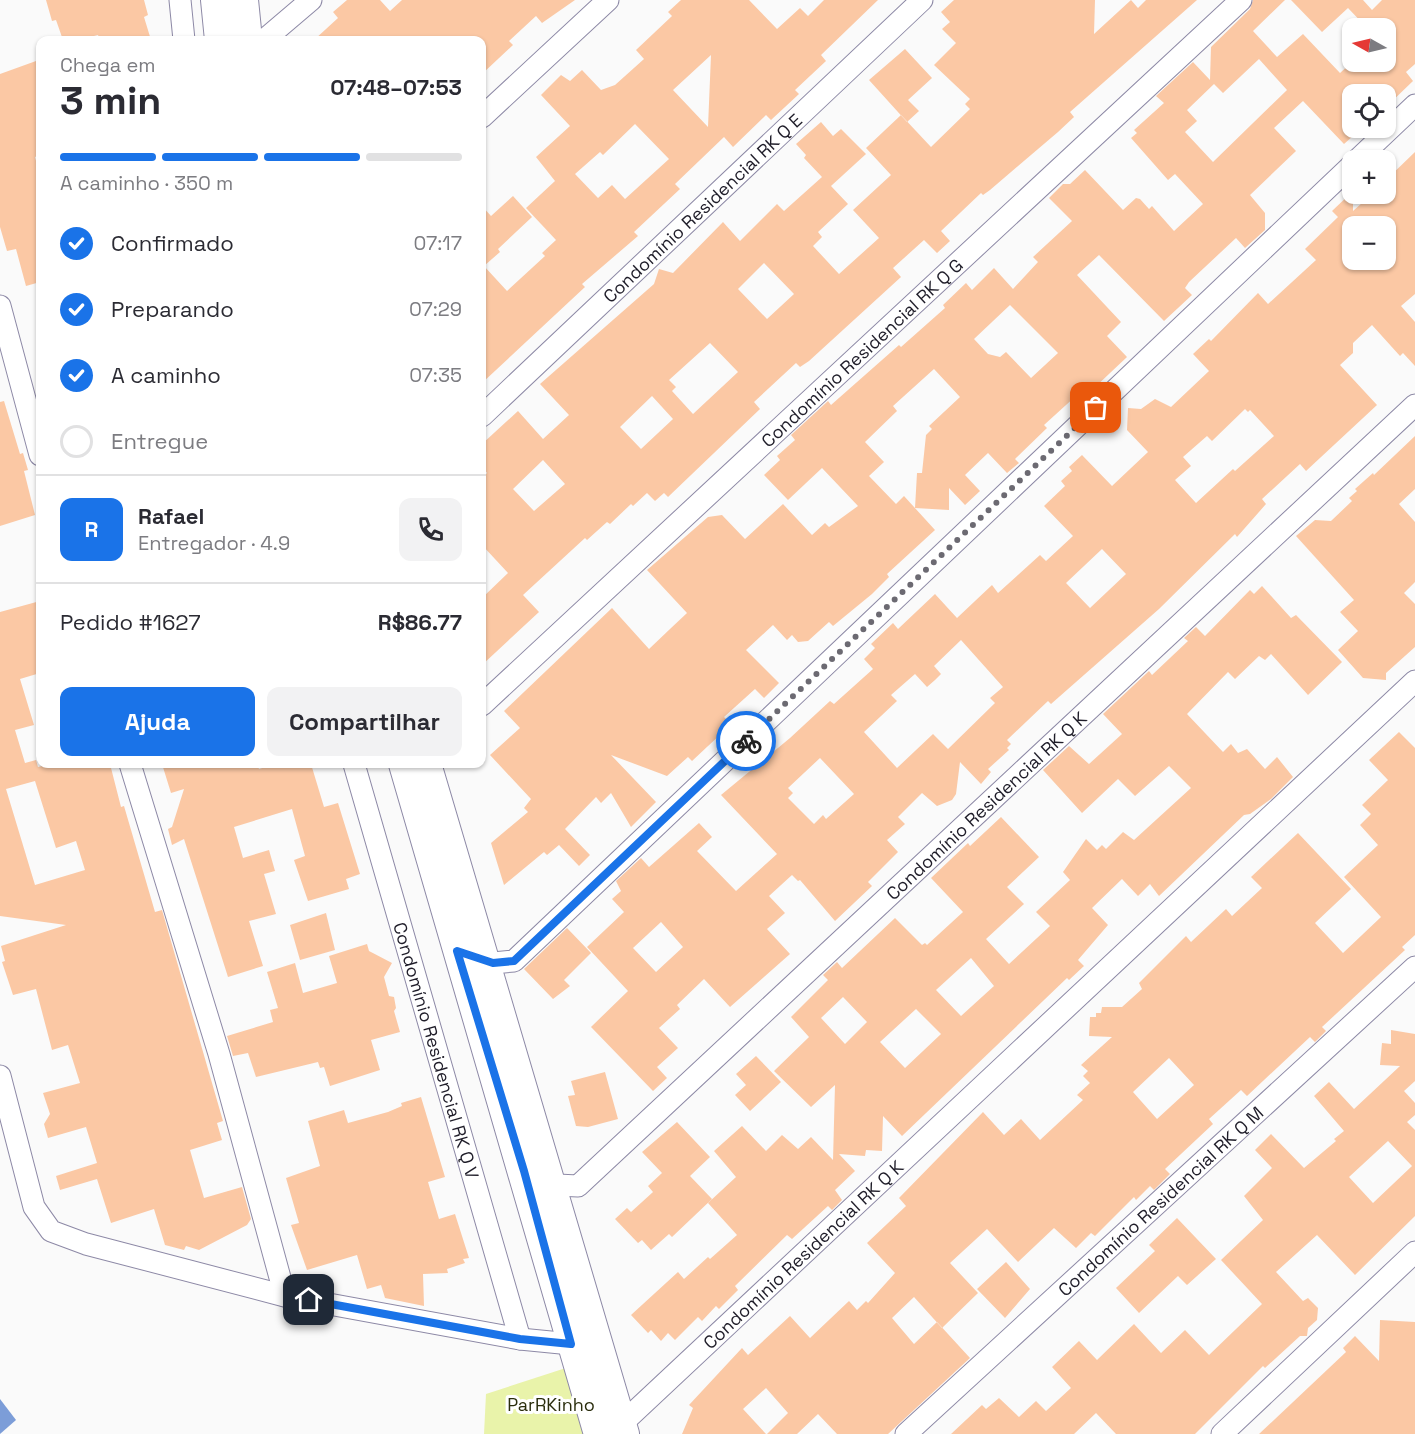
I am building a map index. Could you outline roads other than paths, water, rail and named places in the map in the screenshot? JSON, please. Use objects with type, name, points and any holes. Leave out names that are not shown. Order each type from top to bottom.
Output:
[{"type":"street","points":[[180,0],[184,36]]},
{"type":"street","points":[[216,0],[220,36]]},
{"type":"street","points":[[243,0],[247,36]]},
{"type":"street","points":[[269,36],[311,0]]},
{"type":"street","points":[[486,113],[608,0]]},
{"type":"street","name":"Condomínio Residencial RK Q E","points":[[486,412],[922,0]]},
{"type":"street","name":"Condomínio Residencial RK Q G","points":[[486,701],[1241,0]]},
{"type":"street","points":[[1368,150],[1415,105]]},
{"type":"street","points":[[471,956],[503,963],[514,961],[1342,174]]},
{"type":"street","points":[[0,306],[36,440]]},
{"type":"street","name":"Condomínio Residencial RK Q K","points":[[537,1177],[578,1186],[1415,405]]},
{"type":"street","name":"Condomínio Residencial RK Q K","points":[[613,1432],[1415,681]]},
{"type":"street","points":[[131,768],[219,1054],[285,1296]]},
{"type":"street","name":"Condomínio Residencial RK Q V","points":[[355,768],[520,1339]]},
{"type":"street","points":[[405,768],[471,956],[584,1342],[613,1432]]},
{"type":"street","points":[[427,768],[471,956]]},
{"type":"street","name":"Condomínio Residencial RK Q M","points":[[906,1434],[1415,967]]},
{"type":"street","points":[[0,1076],[34,1207],[51,1231],[86,1244],[285,1296],[520,1339],[584,1342]]},
{"type":"street","points":[[1222,1434],[1415,1252]]},
{"type":"water","points":[[0,1399],[16,1420],[0,1434]]},
{"type":"park label","name":"ParRKinho","points":[[551,1404]]}]
